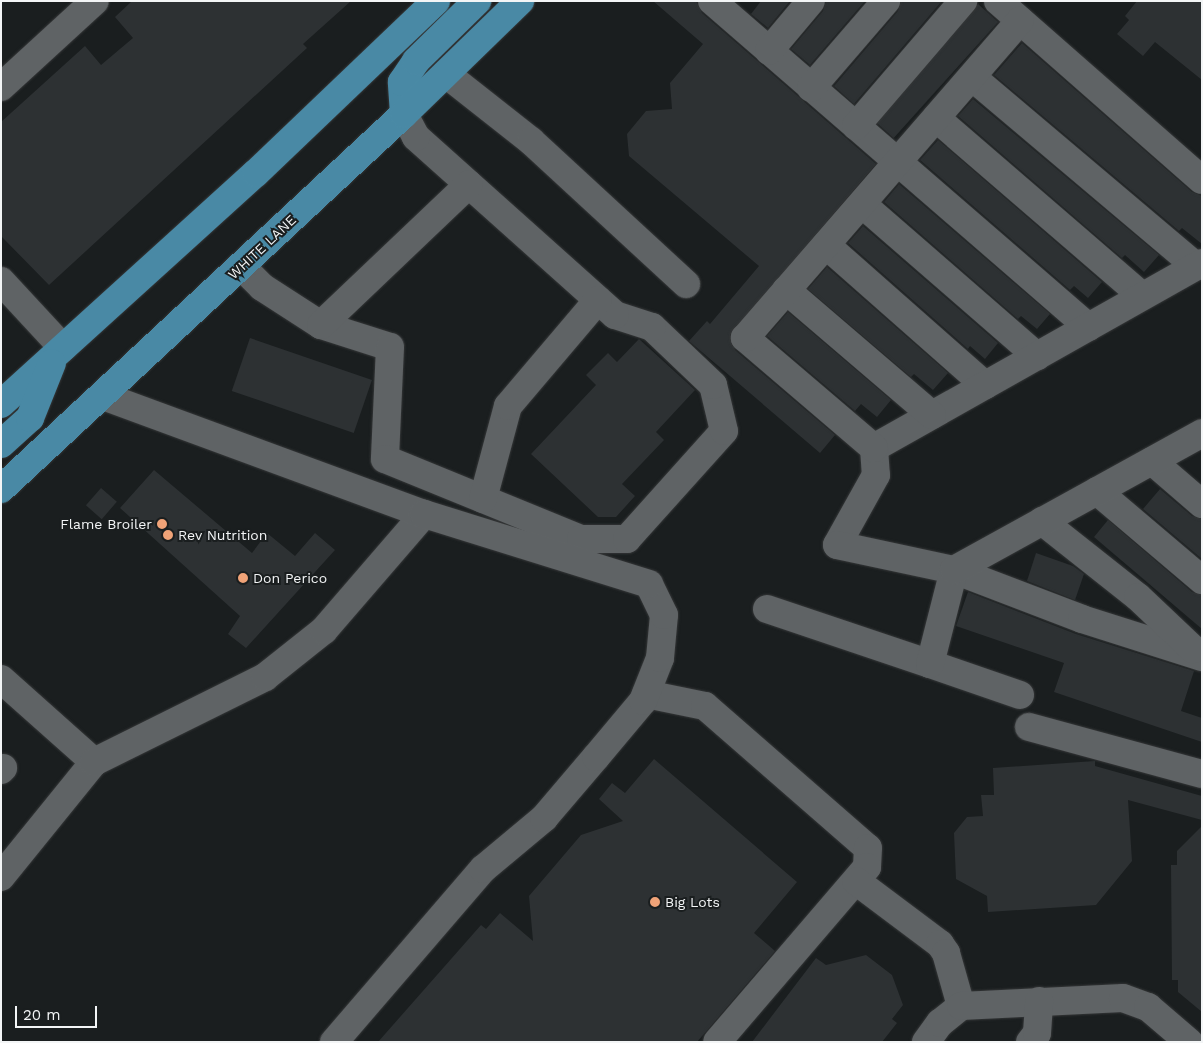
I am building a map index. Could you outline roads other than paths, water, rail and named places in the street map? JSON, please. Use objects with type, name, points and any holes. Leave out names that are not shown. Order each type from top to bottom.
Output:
[{"type":"main road","points":[[1,404],[256,173],[436,1]]},
{"type":"main road","points":[[404,114],[402,82],[416,61],[476,1]]},
{"type":"main road","name":"WHITE LANE","points":[[1,489],[404,114],[520,1]]},
{"type":"main road","points":[[1,444],[30,418],[58,353]]},
{"type":"lane","points":[[1,87],[95,1]]},
{"type":"lane","points":[[769,51],[811,1]]},
{"type":"lane","points":[[811,88],[886,1]]},
{"type":"lane","points":[[856,126],[963,1]]},
{"type":"lane","points":[[998,1],[1202,180]]},
{"type":"lane","points":[[726,6],[769,51],[1088,327]]},
{"type":"lane","points":[[1020,21],[745,338],[874,448],[876,475],[837,545],[954,570],[1082,618],[1200,656]]},
{"type":"lane","points":[[446,74],[530,141],[686,284]]},
{"type":"lane","points":[[874,448],[1199,264],[972,77]]},
{"type":"lane","points":[[241,266],[262,287],[321,326],[390,347],[385,460],[581,539],[627,539],[724,431],[713,385],[652,327],[616,315],[598,300],[416,136],[404,114]]},
{"type":"lane","points":[[936,118],[1142,296]]},
{"type":"lane","points":[[321,326],[470,184]]},
{"type":"lane","points":[[862,204],[1037,356]]},
{"type":"lane","points":[[826,245],[985,385]]},
{"type":"lane","points":[[1,281],[58,353]]},
{"type":"lane","points":[[786,290],[932,415]]},
{"type":"lane","points":[[483,499],[508,406],[598,300]]},
{"type":"lane","points":[[103,396],[424,514],[649,584],[664,615],[660,658],[646,694],[544,818],[483,869],[334,1042]]},
{"type":"lane","points":[[930,664],[954,570],[1202,433]]},
{"type":"lane","points":[[1152,460],[1202,504]]},
{"type":"lane","points":[[1097,491],[1202,580]]},
{"type":"lane","points":[[4,866],[94,762],[265,677],[324,630],[424,514]]},
{"type":"lane","points":[[1042,522],[1138,597],[1200,656]]},
{"type":"lane","points":[[767,608],[1020,694]]},
{"type":"lane","points":[[1,679],[94,762]]},
{"type":"lane","points":[[646,694],[705,706],[868,848],[867,867],[717,1042]]},
{"type":"lane","points":[[1029,727],[1202,774]]},
{"type":"lane","points":[[856,881],[940,944],[946,953],[961,1006]]},
{"type":"lane","points":[[926,1042],[940,1023],[961,1006],[1123,998],[1148,1007],[1189,1042]]},
{"type":"lane","points":[[1038,1039],[1039,1001]]},
{"type":"place","name":"Flame Broiler","points":[[162,524]]},
{"type":"place","name":"Rev Nutrition","points":[[168,535]]},
{"type":"place","name":"Don Perico","points":[[243,578]]},
{"type":"place","name":"Big Lots","points":[[655,902]]}]
